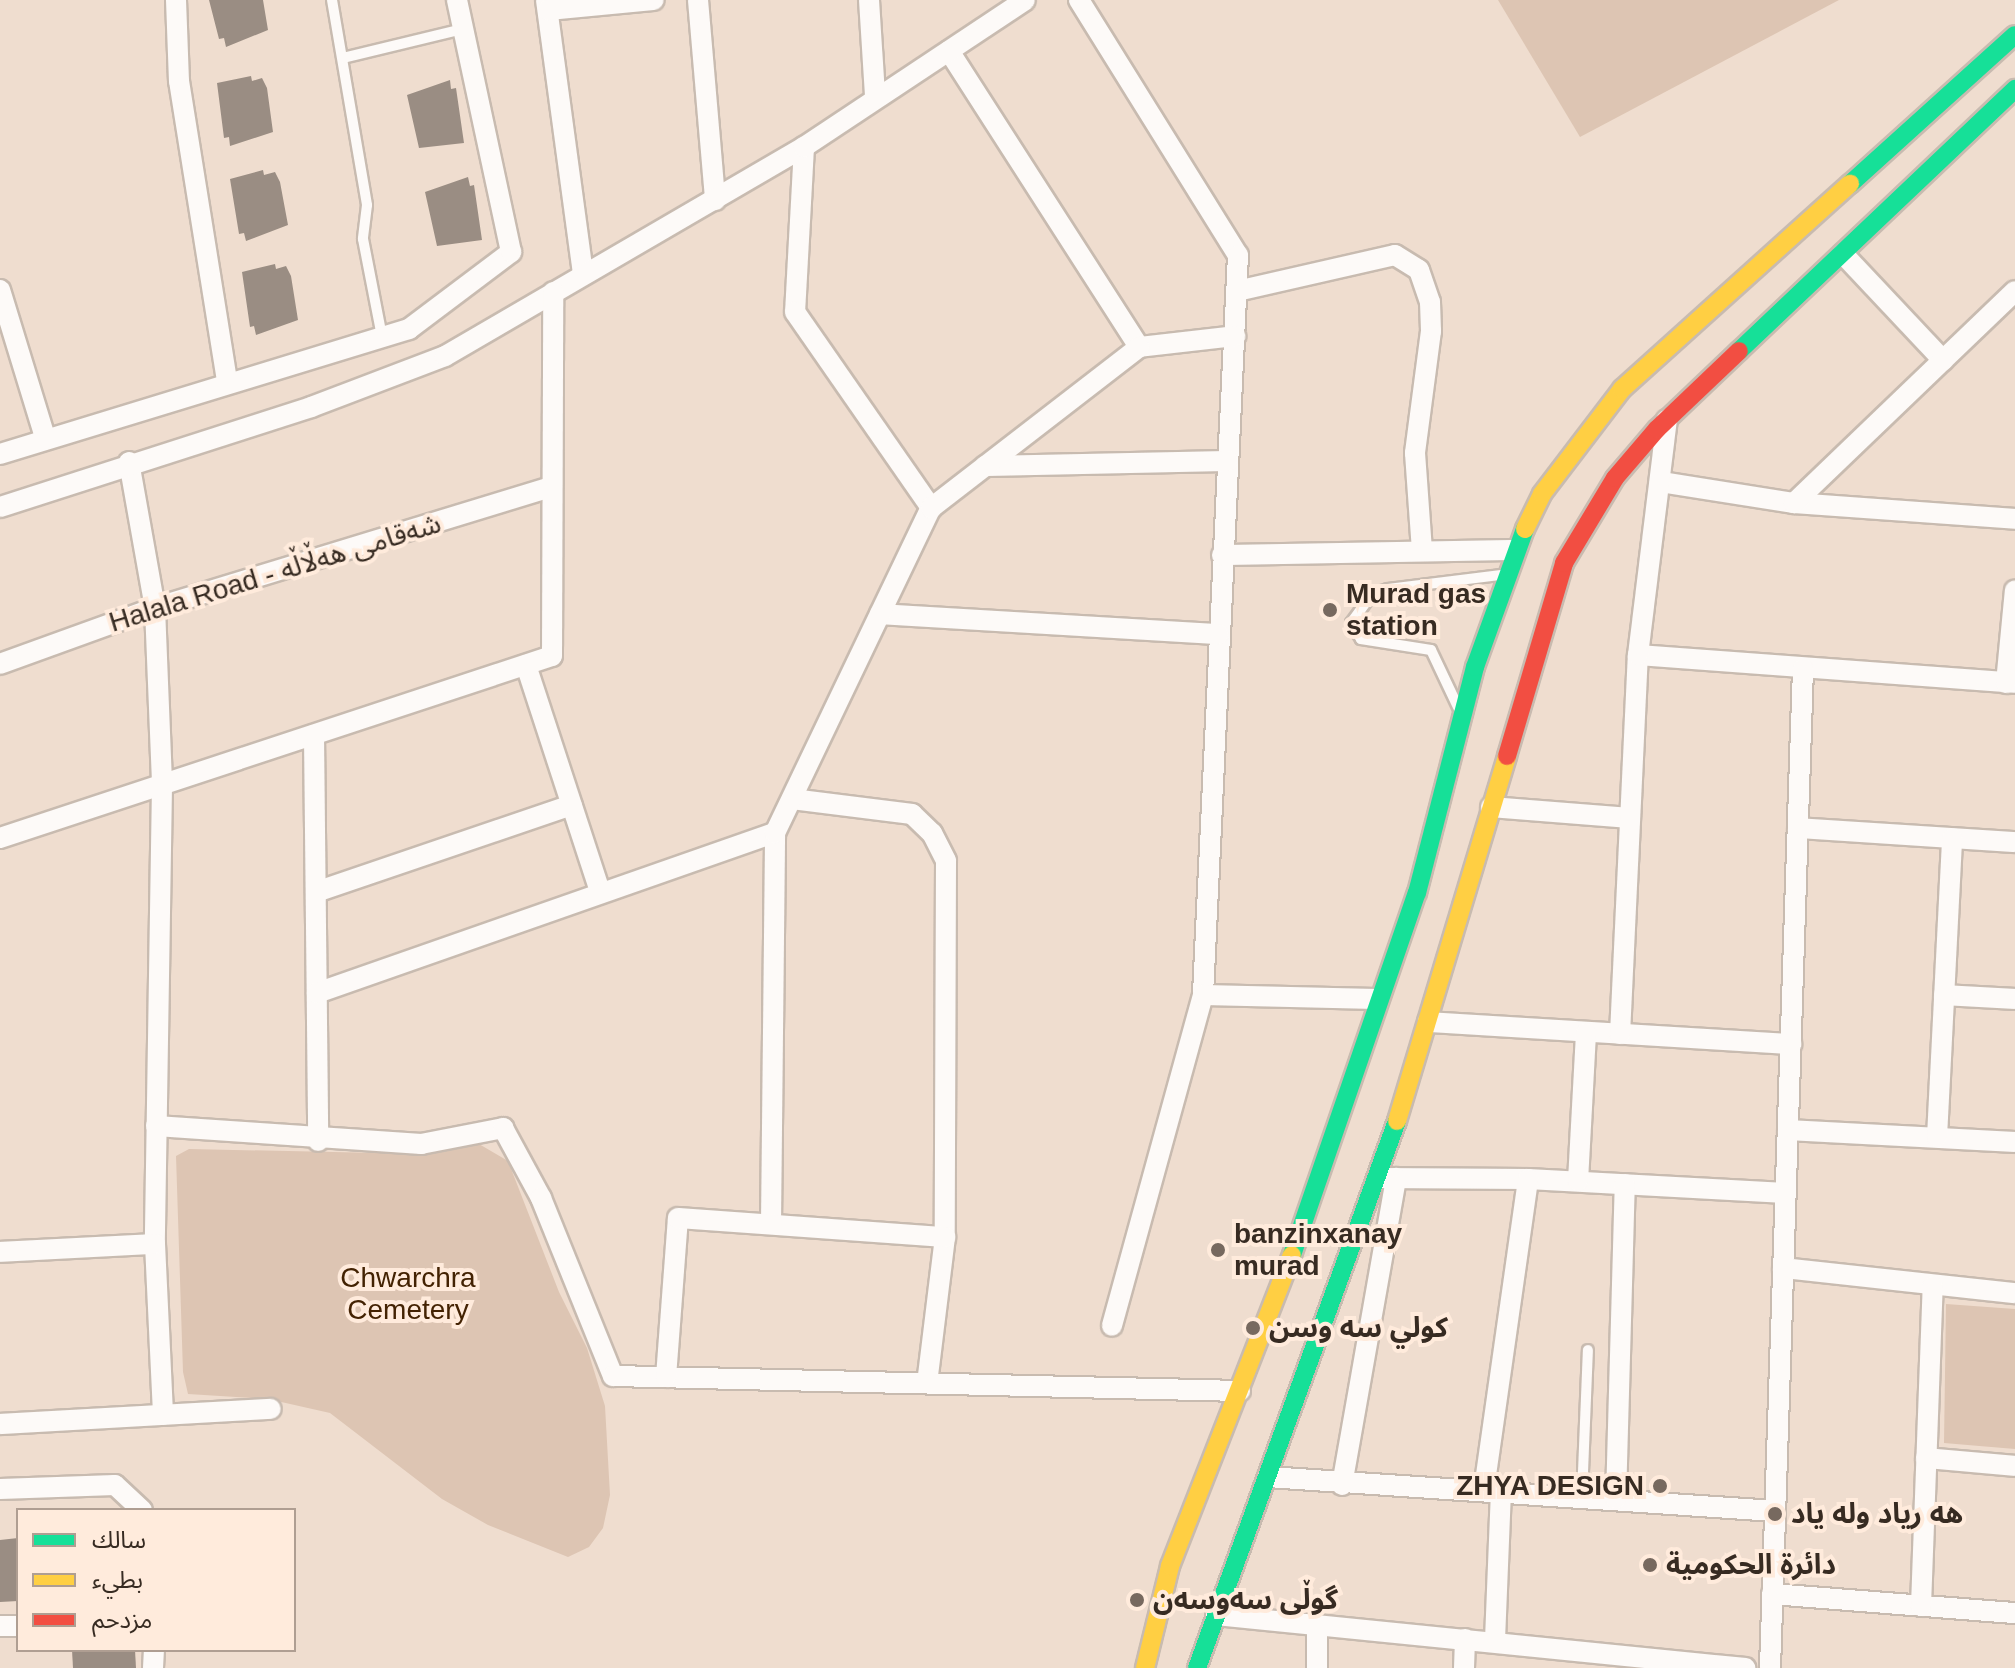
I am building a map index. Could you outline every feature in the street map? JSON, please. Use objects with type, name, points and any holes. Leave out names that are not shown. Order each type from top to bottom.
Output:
[{"type":"street","points":[[176,0],[179,81],[227,382]]},
{"type":"street","points":[[0,454],[45,437],[409,329],[511,252],[457,0]]},
{"type":"street","points":[[583,274],[547,5],[654,0]]},
{"type":"street","points":[[698,0],[715,200]]},
{"type":"street","points":[[869,0],[875,96]]},
{"type":"street","points":[[1079,0],[1238,255],[1203,995],[1112,1326]]},
{"type":"street","points":[[0,507],[129,462],[311,407],[445,356],[804,147],[875,96],[949,51],[1020,2]]},
{"type":"street","points":[[1342,1485],[1387,1178],[1428,1022],[1462,718],[1515,550],[1542,494],[1622,389],[2015,35]]},
{"type":"street","points":[[949,51],[1139,347]]},
{"type":"street","points":[[1145,1668],[1170,1566],[1325,1173],[1377,999],[1441,896],[1491,807],[1564,563],[1615,478],[1667,420],[2015,89]]},
{"type":"street","points":[[804,147],[795,312],[931,508]]},
{"type":"street","points":[[1843,254],[1943,360]]},
{"type":"street","points":[[1237,291],[1395,255],[1407,257],[1419,270],[1430,302],[1431,331],[1415,453],[1422,551]]},
{"type":"street","points":[[0,290],[45,437]]},
{"type":"street","points":[[1794,503],[2015,291]]},
{"type":"street","points":[[0,838],[552,656],[553,292]]},
{"type":"street","points":[[771,1223],[775,833],[931,508],[1139,347],[1235,336]]},
{"type":"street","points":[[1620,1034],[1638,655],[1667,420]]},
{"type":"street","points":[[985,466],[1228,461]]},
{"type":"street","points":[[129,462],[155,608],[162,785],[155,1244],[163,1415]]},
{"type":"street","points":[[1661,482],[1794,503],[2015,519]]},
{"type":"street","name":"Halala Road - شەقامی هەڵاڵە","points":[[0,664],[155,608],[552,487]]},
{"type":"street","points":[[1222,555],[1515,550]]},
{"type":"street","points":[[1638,655],[2011,683],[2015,590]]},
{"type":"street","points":[[880,614],[1218,634]]},
{"type":"street","points":[[526,665],[600,892]]},
{"type":"street","points":[[1770,1668],[1803,669]]},
{"type":"street","points":[[314,735],[318,1141]]},
{"type":"street","points":[[792,799],[912,814],[932,833],[946,861],[945,1237],[927,1383]]},
{"type":"street","points":[[316,892],[572,805]]},
{"type":"street","points":[[1491,807],[1630,818]]},
{"type":"street","points":[[1798,828],[2015,842]]},
{"type":"street","points":[[317,993],[775,833]]},
{"type":"street","points":[[1937,1137],[1952,838]]},
{"type":"street","points":[[1203,995],[1377,999]]},
{"type":"street","points":[[1944,995],[2015,999]]},
{"type":"street","points":[[1428,1022],[1791,1044]]},
{"type":"street","points":[[1578,1181],[1586,1033]]},
{"type":"street","points":[[156,1126],[318,1141],[421,1144],[503,1128],[541,1198],[613,1376],[1240,1391]]},
{"type":"street","points":[[1788,1130],[2015,1142]]},
{"type":"street","points":[[1387,1178],[1528,1179],[1786,1193]]},
{"type":"street","points":[[1197,1668],[1268,1477],[1387,1178]]},
{"type":"street","points":[[1495,1640],[1492,1490],[1528,1179]]},
{"type":"street","points":[[1616,1499],[1625,1184]]},
{"type":"street","points":[[666,1377],[678,1218],[945,1237]]},
{"type":"street","points":[[0,1252],[155,1244]]},
{"type":"street","points":[[1783,1268],[2015,1293]]},
{"type":"street","points":[[1921,1606],[1933,1286]]},
{"type":"street","points":[[0,1424],[271,1409]]},
{"type":"street","points":[[1926,1458],[2015,1466]]},
{"type":"street","points":[[1268,1477],[1342,1485],[1492,1490],[1775,1511]]},
{"type":"street","points":[[0,1489],[115,1485],[140,1508]]},
{"type":"street","points":[[1772,1594],[2015,1613]]},
{"type":"street","points":[[1216,1615],[1317,1628],[1495,1640],[1619,1661],[1745,1668]]},
{"type":"street","points":[[1317,1628],[1317,1668]]},
{"type":"street","points":[[1464,1668],[1465,1639]]},
{"type":"lane","points":[[332,0],[367,205],[363,239],[382,337]]},
{"type":"lane","points":[[343,58],[463,29]]},
{"type":"lane","points":[[1462,718],[1431,650],[1361,639],[1351,623],[1372,594],[1388,589],[1507,575]]},
{"type":"lane","points":[[1582,1497],[1588,1350]]},
{"type":"green space","points":[[1498,0],[1839,0],[1580,137]]},
{"type":"green space","name":"Chwarchra Cemetery","points":[[479,1144],[508,1161],[559,1292],[587,1348],[605,1406],[610,1495],[603,1528],[589,1547],[568,1557],[488,1525],[442,1499],[330,1413],[268,1399],[188,1394],[183,1372],[176,1156],[189,1149],[379,1153]]},
{"type":"green space","points":[[1946,1304],[2015,1309],[2015,1449],[1944,1443]]},
{"type":"building","points":[[209,0],[263,0],[268,30],[226,47],[224,38],[219,39]]},
{"type":"building","points":[[251,76],[252,81],[262,78],[267,88],[273,132],[230,146],[229,137],[224,138],[217,83]]},
{"type":"building","points":[[450,80],[451,89],[456,88],[464,143],[419,148],[407,95]]},
{"type":"building","points":[[263,170],[264,175],[275,172],[280,182],[288,225],[246,241],[244,233],[239,234],[230,179]]},
{"type":"building","points":[[468,177],[470,186],[474,185],[482,240],[437,246],[425,192]]},
{"type":"building","points":[[275,264],[276,269],[286,266],[291,276],[298,320],[256,335],[254,326],[250,327],[242,272]]},
{"type":"building","points":[[16,1538],[16,1601],[0,1602],[0,1540]]},
{"type":"building","points":[[72,1652],[135,1652],[136,1668],[73,1668]]},
{"type":"traffic: fast","points":[[1850,184],[2015,35]]},
{"type":"traffic: fast","points":[[1739,351],[2015,89]]},
{"type":"traffic: fast","points":[[1292,1255],[1417,893],[1475,667],[1525,529]]},
{"type":"traffic: fast","points":[[1197,1668],[1397,1121]]},
{"type":"traffic: slow","points":[[1525,529],[1542,494],[1622,389],[1850,184]]},
{"type":"traffic: slow","points":[[1397,1121],[1507,756]]},
{"type":"traffic: slow","points":[[1145,1668],[1170,1566],[1292,1255]]},
{"type":"traffic: jam","points":[[1507,756],[1564,563],[1615,478],[1657,429],[1739,351]]},
{"type":"place","name":"Murad gas station","points":[[1330,610]]},
{"type":"place","name":"banzinxanay murad","points":[[1218,1250]]},
{"type":"place","name":"كولي سه وسن","points":[[1253,1328]]},
{"type":"place","name":"ZHYA DESIGN","points":[[1660,1486]]},
{"type":"place","name":"هه رياد وله ياد","points":[[1775,1514]]},
{"type":"place","name":"دائرة الحكومية","points":[[1650,1565]]},
{"type":"place","name":"گوڵی سەوسەن","points":[[1137,1600]]}]
